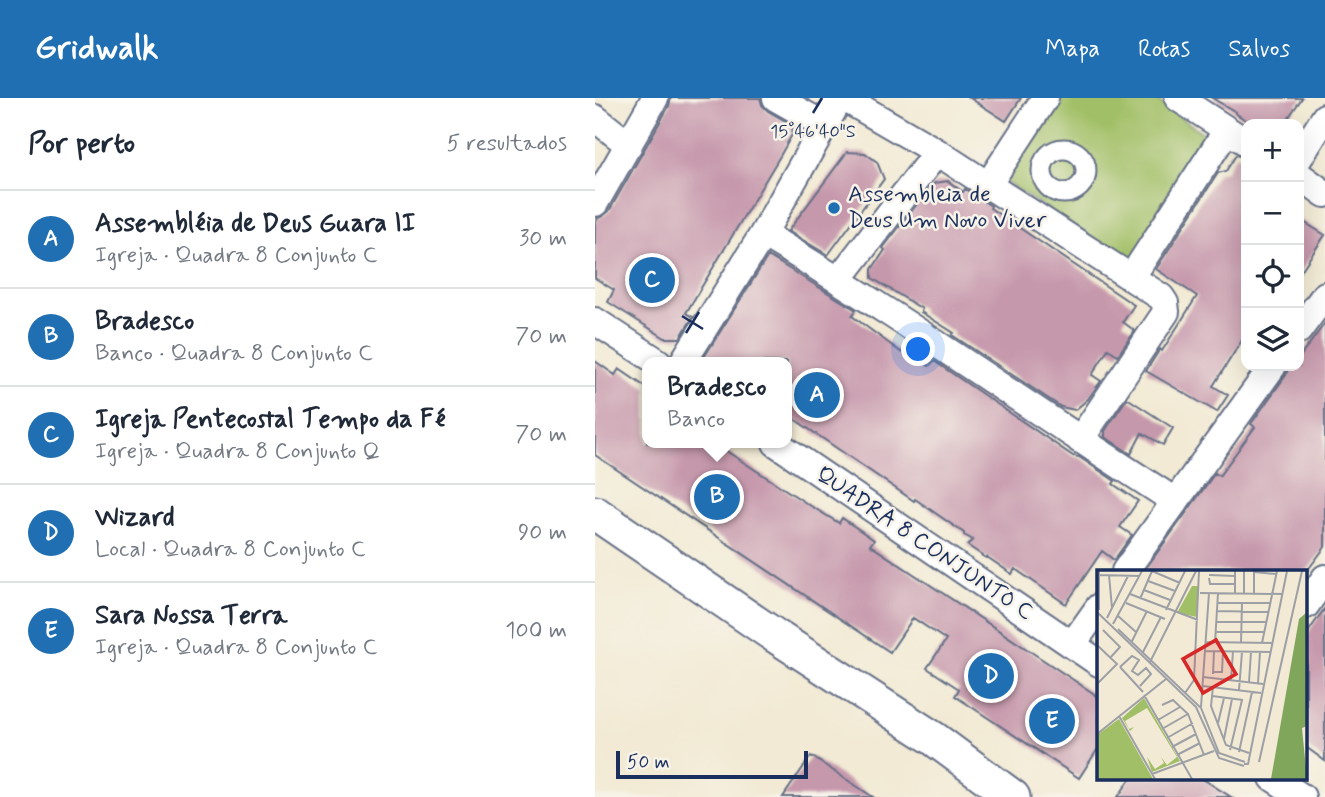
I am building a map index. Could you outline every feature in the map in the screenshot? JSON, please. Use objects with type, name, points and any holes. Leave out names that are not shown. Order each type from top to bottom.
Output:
[{"type":"street","points":[[595,203],[655,98]]},
{"type":"street","points":[[776,98],[824,125]]},
{"type":"street","points":[[686,357],[763,234],[842,98],[937,152],[1161,297],[1166,312],[1080,440]]},
{"type":"street","points":[[988,185],[1045,98]]},
{"type":"street","points":[[1131,278],[1237,136],[1178,98]]},
{"type":"street","points":[[1304,150],[1325,117]]},
{"type":"street","points":[[595,118],[629,145]]},
{"type":"street","points":[[839,279],[937,152]]},
{"type":"street","points":[[1304,179],[1325,194]]},
{"type":"street","points":[[763,234],[839,279],[1175,501]]},
{"type":"street","points":[[1304,323],[1325,295]]},
{"type":"street","points":[[595,321],[650,357]]},
{"type":"street","points":[[1126,570],[1269,371]]},
{"type":"street","name":"QUADRA 8 CONJUNTO C","points":[[783,448],[1097,662]]},
{"type":"street","points":[[595,513],[773,635],[933,738],[1013,797]]},
{"type":"street","points":[[1307,604],[1324,581]]},
{"type":"street","points":[[1072,645],[1097,610]]},
{"type":"street","points":[[1276,780],[1302,797]]},
{"type":"green space","points":[[1052,98],[1154,98],[1211,139],[1131,264],[998,177]]},
{"type":"building","points":[[671,98],[760,98],[768,111],[794,126],[780,156],[686,313],[693,317],[680,338],[665,338],[608,302],[614,290],[595,278],[595,224],[598,218],[609,211]]},
{"type":"building","points":[[970,98],[1021,98],[1006,121]]},
{"type":"building","points":[[1212,98],[1302,98],[1287,119],[1244,119]]},
{"type":"building","name":"Assembleia de Deus Um Novo Viver","points":[[847,152],[865,153],[877,162],[884,179],[828,255],[788,231]]},
{"type":"building","points":[[1236,155],[1241,156],[1241,342],[1213,386],[1228,395],[1217,412],[1146,371],[1197,296],[1156,269],[1218,173],[1226,171]]},
{"type":"building","points":[[948,181],[991,206],[990,208],[1134,305],[1123,322],[1135,331],[1118,355],[1108,349],[1092,375],[1101,381],[1088,399],[1075,410],[1061,407],[952,335],[954,333],[921,312],[922,309],[872,278],[872,269],[885,250],[883,248],[921,199],[935,183]]},
{"type":"building","points":[[1304,222],[1325,235],[1304,266]]},
{"type":"building","points":[[768,256],[856,310],[852,316],[902,353],[903,350],[929,366],[934,361],[1073,456],[1079,457],[1115,481],[1113,484],[1138,501],[1120,527],[1132,535],[1114,560],[1102,551],[1066,604],[1015,569],[1012,574],[986,558],[967,545],[973,540],[964,533],[792,417],[792,357],[704,357]]},
{"type":"building","points":[[1325,323],[1325,547],[1307,571],[1145,570],[1215,473],[1219,476],[1255,427],[1251,424],[1287,371],[1304,371],[1304,351]]},
{"type":"building","points":[[595,361],[615,375],[619,369],[642,385],[642,448],[722,448],[839,523],[842,518],[874,540],[870,545],[1093,693],[1097,697],[1097,750],[1079,778],[955,696],[959,689],[927,668],[946,640],[913,618],[890,652],[595,455]]},
{"type":"building","points":[[1127,398],[1173,428],[1163,445],[1142,433],[1131,454],[1105,437],[1105,431]]},
{"type":"building","points":[[1325,608],[1325,761],[1307,748],[1307,634]]},
{"type":"building","points":[[811,756],[873,797],[783,797]]},
{"type":"building","points":[[1130,780],[1204,780],[1231,797],[1118,797]]},
{"type":"place","name":"Assembleia de Deus Um Novo Viver","points":[[834,208]]},
{"type":"place","name":"Igreja Pentecostal Tempo da Fé","points":[[652,280]]},
{"type":"place","name":"Assembléia de Deus Guara II","points":[[817,395]]},
{"type":"place","name":"Bradesco","points":[[717,497]]},
{"type":"place","name":"Wizard","points":[[991,676]]},
{"type":"place","name":"Sara Nossa Terra","points":[[1052,721]]}]
